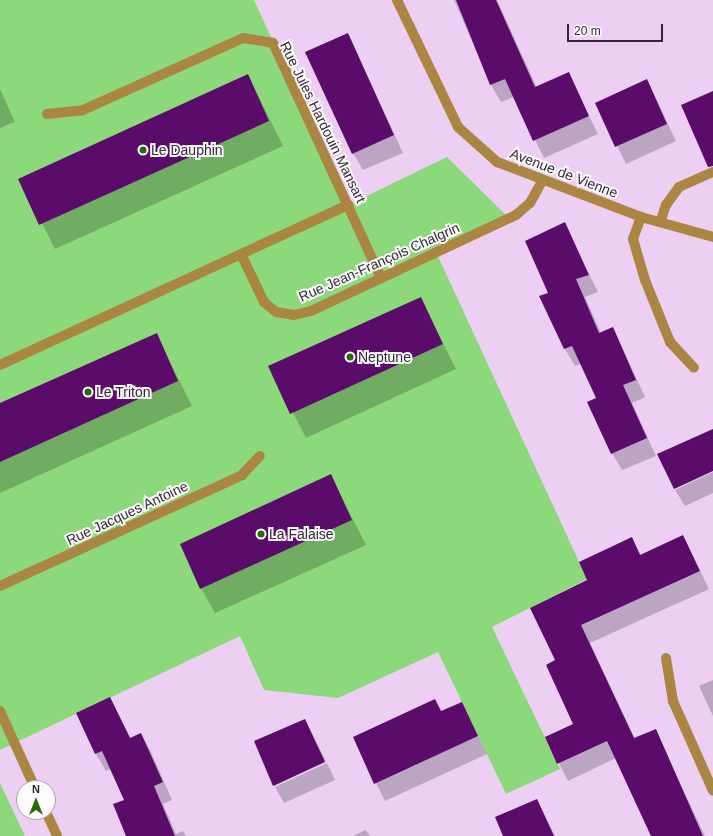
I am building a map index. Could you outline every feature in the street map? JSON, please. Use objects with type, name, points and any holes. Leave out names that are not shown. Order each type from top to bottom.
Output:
[{"type":"street","name":"Avenue de Vienne","points":[[397,0],[458,127],[497,162],[542,181],[641,217],[661,220],[713,237]]},
{"type":"street","name":"Rue Jules Hardouin Mansart","points":[[47,114],[84,110],[243,38],[256,38],[273,43],[381,278]]},
{"type":"street","points":[[661,220],[666,205],[679,187],[713,172]]},
{"type":"street","name":"Rue Jean-François Chalgrin","points":[[241,254],[264,302],[276,312],[294,315],[311,311],[516,215],[530,203],[542,181]]},
{"type":"street","points":[[0,365],[348,205]]},
{"type":"street","points":[[641,217],[633,240],[645,280],[670,342],[694,368]]},
{"type":"street","name":"Rue Jacques Antoine","points":[[0,586],[242,475],[260,456]]},
{"type":"street","points":[[666,658],[673,701],[713,791]]},
{"type":"street","points":[[0,711],[31,780]]},
{"type":"street","points":[[50,820],[57,836]]},
{"type":"green space","points":[[0,0],[254,0],[348,205],[447,157],[509,218],[436,252],[587,579],[492,627],[560,769],[506,794],[438,652],[338,698],[264,690],[240,636],[0,750]]},
{"type":"green space","points":[[0,783],[16,817],[16,820],[17,820],[25,836],[0,836]]},
{"type":"building","points":[[456,0],[496,0],[535,87],[569,72],[589,116],[533,141],[505,79],[490,85]]},
{"type":"building","points":[[348,33],[394,135],[352,154],[305,52]]},
{"type":"building","name":"Le Dauphin","points":[[248,74],[269,121],[39,225],[18,179]]},
{"type":"building","points":[[647,79],[667,124],[615,147],[595,103]]},
{"type":"building","points":[[713,91],[713,166],[708,167],[681,105]]},
{"type":"building","points":[[565,222],[589,275],[576,279],[599,333],[613,327],[636,380],[623,385],[647,438],[611,454],[587,402],[596,398],[572,346],[564,349],[539,296],[548,293],[525,241]]},
{"type":"building","name":"Neptune","points":[[421,297],[443,344],[290,414],[268,366]]},
{"type":"building","name":"Le Triton","points":[[157,333],[178,381],[0,462],[0,403]]},
{"type":"building","points":[[713,429],[713,471],[674,489],[657,454]]},
{"type":"building","name":"La Falaise","points":[[331,474],[352,520],[200,589],[180,544]]},
{"type":"building","points":[[683,535],[700,571],[581,625],[634,738],[656,729],[703,836],[651,836],[607,741],[557,764],[545,737],[573,724],[546,665],[555,660],[530,608],[587,580],[579,562],[632,537],[640,555]]},
{"type":"building","points":[[110,697],[130,738],[141,733],[163,782],[154,786],[175,836],[126,836],[113,804],[124,800],[102,751],[95,754],[76,713]]},
{"type":"building","points":[[435,699],[441,711],[462,702],[478,736],[374,784],[353,737]]},
{"type":"building","points":[[305,719],[325,762],[273,786],[254,741]]},
{"type":"building","points":[[537,799],[554,836],[503,836],[495,817]]},
{"type":"place","name":"Le Dauphin","points":[[143,150]]},
{"type":"place","name":"Neptune","points":[[350,357]]},
{"type":"place","name":"Le Triton","points":[[88,392]]},
{"type":"place","name":"La Falaise","points":[[261,534]]}]
